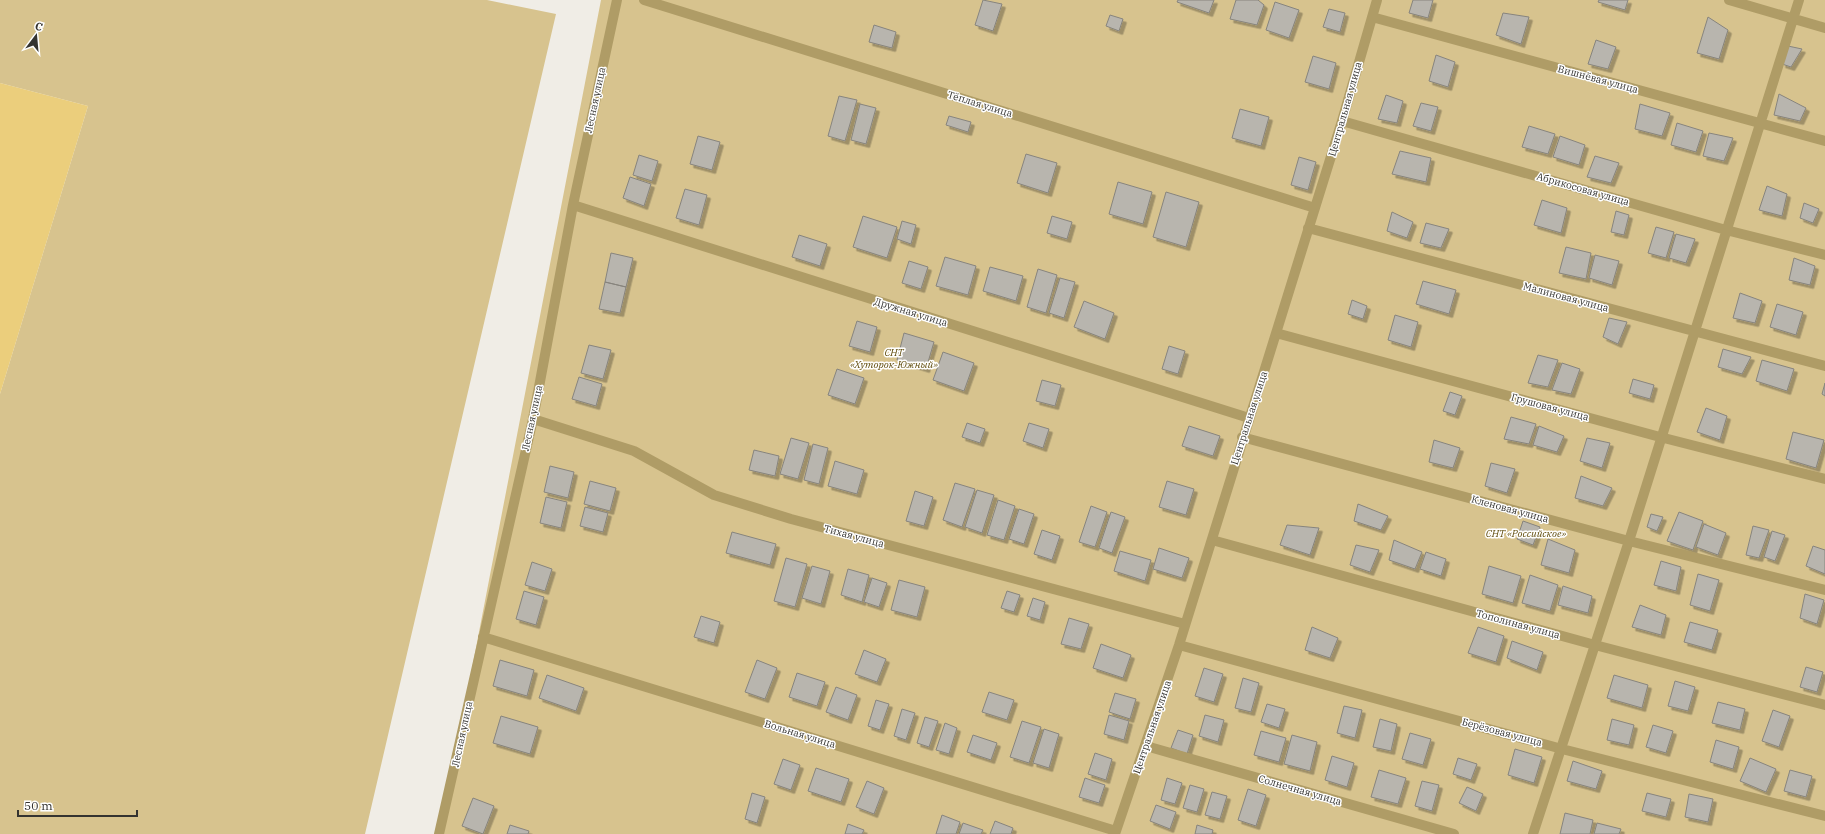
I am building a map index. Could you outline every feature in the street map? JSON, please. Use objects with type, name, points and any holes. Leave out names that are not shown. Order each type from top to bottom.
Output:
[{"type":"street","name":"Лесная улица","points":[[439,834],[533,419],[573,205],[617,0]]},
{"type":"street","name":"Тёплая улица","points":[[644,0],[1315,208]]},
{"type":"street","name":"Центральная улица","points":[[1116,832],[1146,746],[1212,540],[1242,437],[1342,121],[1377,0]]},
{"type":"street","points":[[1729,0],[1793,20],[1825,28]]},
{"type":"street","points":[[1533,834],[1629,540],[1660,437],[1799,0]]},
{"type":"street","name":"Вишнёвая улица","points":[[1372,17],[1825,141]]},
{"type":"street","name":"Абрикосовая улица","points":[[1342,121],[1726,230],[1825,255]]},
{"type":"street","name":"Дружная улица","points":[[573,205],[1249,418]]},
{"type":"street","name":"Малиновая улица","points":[[1308,228],[1825,366]]},
{"type":"street","name":"Грушовая улица","points":[[1276,333],[1660,437],[1825,479]]},
{"type":"street","name":"Тихая улица","points":[[533,419],[634,451],[721,498],[791,519],[1185,624]]},
{"type":"street","name":"Кленовая улица","points":[[1242,437],[1629,540],[1825,590]]},
{"type":"street","name":"Тополиная улица","points":[[1212,540],[1595,645],[1825,705]]},
{"type":"street","name":"Вольная улица","points":[[483,637],[1116,832]]},
{"type":"street","name":"Берёзовая улица","points":[[1179,644],[1562,749],[1825,816]]},
{"type":"street","name":"Солнечная улица","points":[[1146,746],[1454,834]]},
{"type":"green space","points":[[0,0],[487,0],[556,14],[365,834],[0,834],[0,394],[88,106],[0,83]]},
{"type":"green space","points":[[601,0],[1825,0],[1825,834],[440,834]]},
{"type":"shaded area","points":[[0,83],[88,106],[0,394]]},
{"type":"building","points":[[983,0],[1002,4],[993,31],[975,25]]},
{"type":"building","points":[[1178,0],[1214,0],[1209,13],[1177,2]]},
{"type":"building","points":[[1236,0],[1258,0],[1264,5],[1257,25],[1230,19]]},
{"type":"building","points":[[1413,0],[1433,0],[1428,18],[1409,13]]},
{"type":"building","points":[[1599,0],[1628,0],[1625,10],[1598,2]]},
{"type":"building","points":[[1275,2],[1299,10],[1289,38],[1266,30]]},
{"type":"building","points":[[1329,9],[1345,13],[1340,32],[1323,27]]},
{"type":"building","points":[[1503,13],[1529,17],[1521,44],[1496,35]]},
{"type":"building","points":[[1110,15],[1123,19],[1119,31],[1106,26]]},
{"type":"building","points":[[1708,17],[1728,30],[1719,59],[1697,53]]},
{"type":"building","points":[[874,25],[896,32],[892,48],[869,42]]},
{"type":"building","points":[[1596,40],[1616,47],[1608,69],[1588,64]]},
{"type":"building","points":[[1788,46],[1802,49],[1791,67],[1782,64]]},
{"type":"building","points":[[1436,55],[1455,62],[1448,87],[1429,81]]},
{"type":"building","points":[[1313,56],[1336,63],[1329,89],[1305,82]]},
{"type":"building","points":[[1779,94],[1806,108],[1800,121],[1774,115]]},
{"type":"building","points":[[1386,95],[1403,101],[1397,123],[1378,119]]},
{"type":"building","points":[[839,96],[857,100],[845,141],[828,136]]},
{"type":"building","points":[[1421,103],[1438,107],[1431,131],[1413,126]]},
{"type":"building","points":[[860,104],[876,108],[866,144],[851,140]]},
{"type":"building","points":[[1640,104],[1670,113],[1662,136],[1635,129]]},
{"type":"building","points":[[1240,109],[1269,117],[1261,146],[1232,138]]},
{"type":"building","points":[[949,116],[971,122],[968,132],[946,125]]},
{"type":"building","points":[[1677,123],[1703,131],[1696,152],[1671,145]]},
{"type":"building","points":[[1529,126],[1555,134],[1548,154],[1522,147]]},
{"type":"building","points":[[1709,133],[1733,138],[1724,161],[1703,156]]},
{"type":"building","points":[[698,136],[720,142],[712,170],[690,164]]},
{"type":"building","points":[[1560,136],[1585,145],[1579,165],[1553,157]]},
{"type":"building","points":[[1400,151],[1431,158],[1426,182],[1392,174]]},
{"type":"building","points":[[1026,154],[1057,163],[1048,193],[1017,183]]},
{"type":"building","points":[[639,155],[658,161],[652,181],[633,175]]},
{"type":"building","points":[[1595,156],[1619,163],[1611,183],[1587,177]]},
{"type":"building","points":[[1299,157],[1316,162],[1308,190],[1291,185]]},
{"type":"building","points":[[630,177],[651,184],[644,206],[623,198]]},
{"type":"building","points":[[1118,182],[1152,192],[1143,224],[1109,214]]},
{"type":"building","points":[[1767,186],[1787,194],[1782,216],[1759,210]]},
{"type":"building","points":[[685,189],[707,195],[699,225],[676,218]]},
{"type":"building","points":[[1166,192],[1199,202],[1186,247],[1153,237]]},
{"type":"building","points":[[1542,200],[1567,208],[1561,233],[1534,225]]},
{"type":"building","points":[[1804,203],[1819,209],[1813,223],[1800,218]]},
{"type":"building","points":[[1616,211],[1629,215],[1624,235],[1611,232]]},
{"type":"building","points":[[1392,212],[1413,222],[1407,238],[1387,231]]},
{"type":"building","points":[[863,216],[897,227],[887,258],[853,247]]},
{"type":"building","points":[[1052,216],[1072,222],[1067,239],[1047,233]]},
{"type":"building","points":[[902,221],[916,225],[911,244],[897,239]]},
{"type":"building","points":[[1426,223],[1449,229],[1441,248],[1420,243]]},
{"type":"building","points":[[1656,227],[1674,232],[1666,258],[1648,253]]},
{"type":"building","points":[[1676,234],[1695,239],[1686,263],[1669,258]]},
{"type":"building","points":[[799,235],[827,244],[820,266],[792,257]]},
{"type":"building","points":[[1566,247],[1591,253],[1586,279],[1559,273]]},
{"type":"building","points":[[611,253],[633,258],[626,287],[605,282]]},
{"type":"building","points":[[1595,255],[1619,261],[1612,285],[1589,278]]},
{"type":"building","points":[[945,257],[976,266],[968,295],[936,286]]},
{"type":"building","points":[[1794,258],[1815,266],[1810,285],[1789,280]]},
{"type":"building","points":[[909,261],[928,267],[921,289],[902,283]]},
{"type":"building","points":[[990,267],[1023,276],[1016,301],[983,291]]},
{"type":"building","points":[[1038,269],[1057,275],[1046,313],[1027,307]]},
{"type":"building","points":[[1060,278],[1075,282],[1064,318],[1049,313]]},
{"type":"building","points":[[1423,281],[1456,290],[1449,314],[1416,304]]},
{"type":"building","points":[[605,282],[626,287],[620,313],[599,309]]},
{"type":"building","points":[[1740,293],[1762,301],[1755,323],[1733,318]]},
{"type":"building","points":[[1352,300],[1367,306],[1363,319],[1348,314]]},
{"type":"building","points":[[1084,301],[1114,313],[1105,339],[1074,327]]},
{"type":"building","points":[[1777,304],[1803,312],[1796,335],[1770,327]]},
{"type":"building","points":[[1395,315],[1418,322],[1411,347],[1388,340]]},
{"type":"building","points":[[1609,318],[1627,322],[1618,344],[1603,337]]},
{"type":"building","points":[[857,321],[877,327],[870,352],[849,346]]},
{"type":"building","points":[[904,333],[934,342],[926,369],[897,360]]},
{"type":"building","points":[[589,345],[611,350],[603,379],[581,373]]},
{"type":"building","points":[[1169,346],[1185,351],[1178,374],[1162,369]]},
{"type":"building","points":[[1723,349],[1751,357],[1742,374],[1718,367]]},
{"type":"building","points":[[943,352],[974,363],[964,391],[933,380]]},
{"type":"building","points":[[1538,355],[1558,360],[1548,387],[1528,383]]},
{"type":"building","points":[[1762,360],[1794,369],[1787,391],[1756,381]]},
{"type":"building","points":[[1562,363],[1580,369],[1571,394],[1552,390]]},
{"type":"building","points":[[837,369],[864,378],[855,404],[828,395]]},
{"type":"building","points":[[579,377],[602,384],[596,406],[572,399]]},
{"type":"building","points":[[1633,379],[1654,385],[1650,399],[1629,393]]},
{"type":"building","points":[[1042,380],[1061,385],[1055,406],[1036,401]]},
{"type":"building","points":[[1825,383],[1825,396],[1822,394]]},
{"type":"building","points":[[1450,392],[1462,396],[1455,415],[1443,411]]},
{"type":"building","points":[[1706,408],[1727,416],[1720,440],[1697,432]]},
{"type":"building","points":[[1511,417],[1536,424],[1529,444],[1504,439]]},
{"type":"building","points":[[967,423],[985,429],[980,443],[962,437]]},
{"type":"building","points":[[1029,423],[1049,429],[1043,448],[1023,441]]},
{"type":"building","points":[[1189,426],[1220,436],[1213,456],[1182,446]]},
{"type":"building","points":[[1539,426],[1564,436],[1557,452],[1533,445]]},
{"type":"building","points":[[1793,432],[1824,440],[1816,468],[1786,459]]},
{"type":"building","points":[[791,438],[809,443],[798,479],[780,474]]},
{"type":"building","points":[[1587,438],[1610,443],[1602,468],[1580,461]]},
{"type":"building","points":[[1434,440],[1460,448],[1453,468],[1429,462]]},
{"type":"building","points":[[813,444],[828,448],[819,484],[804,480]]},
{"type":"building","points":[[754,450],[779,456],[775,476],[749,470]]},
{"type":"building","points":[[835,461],[864,470],[857,494],[828,486]]},
{"type":"building","points":[[1491,463],[1515,469],[1507,493],[1485,486]]},
{"type":"building","points":[[550,466],[574,472],[568,498],[544,492]]},
{"type":"building","points":[[1581,476],[1612,488],[1603,506],[1575,498]]},
{"type":"building","points":[[590,481],[616,488],[610,511],[584,504]]},
{"type":"building","points":[[1167,481],[1194,489],[1186,515],[1159,507]]},
{"type":"building","points":[[955,483],[975,489],[962,527],[943,520]]},
{"type":"building","points":[[977,490],[994,495],[982,533],[965,527]]},
{"type":"building","points":[[915,491],[933,497],[924,526],[906,521]]},
{"type":"building","points":[[546,497],[567,502],[561,528],[540,523]]},
{"type":"building","points":[[998,500],[1015,506],[1004,540],[987,535]]},
{"type":"building","points":[[1358,504],[1388,516],[1381,530],[1354,521]]},
{"type":"building","points":[[1091,506],[1107,512],[1095,547],[1079,542]]},
{"type":"building","points":[[585,507],[608,513],[603,532],[580,526]]},
{"type":"building","points":[[1019,509],[1034,514],[1024,544],[1009,539]]},
{"type":"building","points":[[1111,512],[1125,517],[1112,553],[1099,548]]},
{"type":"building","points":[[1679,512],[1703,521],[1693,550],[1667,541]]},
{"type":"building","points":[[1651,514],[1663,517],[1657,531],[1647,527]]},
{"type":"building","points":[[1523,521],[1540,527],[1533,545],[1517,539]]},
{"type":"building","points":[[1704,524],[1726,533],[1718,555],[1696,547]]},
{"type":"building","points":[[1287,525],[1319,528],[1310,555],[1280,545]]},
{"type":"building","points":[[1753,526],[1769,530],[1759,558],[1746,555]]},
{"type":"building","points":[[1042,530],[1060,536],[1052,560],[1034,554]]},
{"type":"building","points":[[1772,531],[1785,535],[1775,561],[1764,557]]},
{"type":"building","points":[[732,532],[776,544],[770,565],[726,553]]},
{"type":"building","points":[[1548,539],[1575,550],[1569,573],[1541,565]]},
{"type":"building","points":[[1394,540],[1422,552],[1415,569],[1389,560]]},
{"type":"building","points":[[1356,545],[1379,550],[1370,572],[1350,565]]},
{"type":"building","points":[[1813,546],[1825,550],[1825,574],[1806,566]]},
{"type":"building","points":[[1159,548],[1189,558],[1182,578],[1153,569]]},
{"type":"building","points":[[1120,551],[1151,560],[1145,581],[1114,571]]},
{"type":"building","points":[[1426,552],[1446,559],[1441,576],[1420,569]]},
{"type":"building","points":[[786,558],[807,564],[795,607],[774,601]]},
{"type":"building","points":[[1661,561],[1681,567],[1676,591],[1654,585]]},
{"type":"building","points":[[532,562],[552,569],[545,591],[525,585]]},
{"type":"building","points":[[812,566],[830,571],[821,604],[802,598]]},
{"type":"building","points":[[1489,566],[1521,576],[1513,603],[1482,594]]},
{"type":"building","points":[[848,569],[869,575],[862,602],[841,595]]},
{"type":"building","points":[[1698,574],[1719,580],[1710,611],[1690,605]]},
{"type":"building","points":[[1530,575],[1558,585],[1550,611],[1522,603]]},
{"type":"building","points":[[872,578],[887,583],[879,607],[864,602]]},
{"type":"building","points":[[899,580],[925,587],[917,617],[891,610]]},
{"type":"building","points":[[1563,586],[1592,596],[1588,613],[1558,605]]},
{"type":"building","points":[[524,591],[544,597],[536,625],[516,619]]},
{"type":"building","points":[[1007,591],[1020,595],[1014,612],[1001,608]]},
{"type":"building","points":[[1805,594],[1824,600],[1817,624],[1800,618]]},
{"type":"building","points":[[1033,598],[1045,602],[1040,620],[1027,616]]},
{"type":"building","points":[[1640,605],[1666,615],[1661,635],[1632,627]]},
{"type":"building","points":[[701,616],[720,622],[714,643],[694,637]]},
{"type":"building","points":[[1069,618],[1089,624],[1081,649],[1061,644]]},
{"type":"building","points":[[1690,622],[1718,630],[1712,650],[1684,642]]},
{"type":"building","points":[[1312,627],[1338,638],[1330,658],[1305,650]]},
{"type":"building","points":[[1478,627],[1504,636],[1496,662],[1468,653]]},
{"type":"building","points":[[1512,641],[1543,652],[1537,670],[1507,658]]},
{"type":"building","points":[[1101,644],[1131,655],[1123,678],[1093,668]]},
{"type":"building","points":[[864,650],[886,659],[877,682],[855,674]]},
{"type":"building","points":[[500,660],[534,670],[527,696],[493,686]]},
{"type":"building","points":[[757,660],[777,668],[765,699],[745,692]]},
{"type":"building","points":[[1806,667],[1823,672],[1817,692],[1800,687]]},
{"type":"building","points":[[1204,668],[1223,674],[1214,702],[1195,696]]},
{"type":"building","points":[[797,673],[825,682],[817,706],[789,697]]},
{"type":"building","points":[[547,675],[584,688],[576,711],[539,698]]},
{"type":"building","points":[[1614,675],[1648,685],[1642,708],[1607,698]]},
{"type":"building","points":[[1243,678],[1259,683],[1251,712],[1235,708]]},
{"type":"building","points":[[1675,681],[1695,687],[1688,711],[1668,706]]},
{"type":"building","points":[[836,687],[857,695],[848,720],[826,712]]},
{"type":"building","points":[[989,692],[1014,700],[1007,720],[982,712]]},
{"type":"building","points":[[1115,693],[1136,699],[1130,719],[1109,712]]},
{"type":"building","points":[[876,700],[889,704],[880,730],[868,726]]},
{"type":"building","points":[[1718,702],[1745,709],[1740,730],[1712,723]]},
{"type":"building","points":[[1267,704],[1285,709],[1279,728],[1261,722]]},
{"type":"building","points":[[1344,706],[1362,710],[1355,738],[1337,733]]},
{"type":"building","points":[[902,709],[915,713],[906,740],[894,736]]},
{"type":"building","points":[[1773,710],[1790,716],[1779,747],[1762,741]]},
{"type":"building","points":[[1109,715],[1129,721],[1124,740],[1104,734]]},
{"type":"building","points":[[1205,715],[1224,720],[1218,742],[1199,736]]},
{"type":"building","points":[[501,716],[538,727],[530,754],[493,743]]},
{"type":"building","points":[[925,717],[938,721],[929,747],[917,743]]},
{"type":"building","points":[[1380,719],[1397,724],[1391,751],[1373,747]]},
{"type":"building","points":[[1612,719],[1634,725],[1629,745],[1607,740]]},
{"type":"building","points":[[1022,721],[1041,727],[1029,763],[1010,757]]},
{"type":"building","points":[[945,723],[957,728],[949,754],[936,750]]},
{"type":"building","points":[[1653,725],[1673,731],[1666,753],[1646,747]]},
{"type":"building","points":[[1044,729],[1059,734],[1049,768],[1033,763]]},
{"type":"building","points":[[1178,730],[1193,735],[1187,754],[1171,748]]},
{"type":"building","points":[[1261,731],[1286,738],[1279,762],[1254,755]]},
{"type":"building","points":[[1410,733],[1431,739],[1423,765],[1402,759]]},
{"type":"building","points":[[973,735],[997,743],[991,760],[967,752]]},
{"type":"building","points":[[1292,735],[1317,742],[1310,771],[1284,764]]},
{"type":"building","points":[[1716,740],[1739,747],[1733,769],[1710,762]]},
{"type":"building","points":[[1515,749],[1542,757],[1534,783],[1508,775]]},
{"type":"building","points":[[1095,753],[1112,759],[1106,780],[1088,774]]},
{"type":"building","points":[[1332,756],[1354,763],[1347,787],[1325,780]]},
{"type":"building","points":[[1458,758],[1477,764],[1471,780],[1453,774]]},
{"type":"building","points":[[1750,758],[1776,769],[1766,792],[1740,781]]},
{"type":"building","points":[[783,759],[800,765],[791,790],[774,784]]},
{"type":"building","points":[[1573,761],[1602,771],[1596,789],[1567,781]]},
{"type":"building","points":[[816,768],[849,779],[841,802],[808,791]]},
{"type":"building","points":[[1379,770],[1406,778],[1398,804],[1371,797]]},
{"type":"building","points":[[1790,770],[1812,776],[1806,797],[1784,791]]},
{"type":"building","points":[[1085,778],[1105,785],[1099,803],[1079,797]]},
{"type":"building","points":[[1167,778],[1182,783],[1175,804],[1161,800]]},
{"type":"building","points":[[867,781],[884,788],[874,814],[856,807]]},
{"type":"building","points":[[1422,781],[1439,785],[1432,811],[1415,806]]},
{"type":"building","points":[[1190,785],[1204,789],[1197,812],[1183,808]]},
{"type":"building","points":[[1467,787],[1483,794],[1476,811],[1459,803]]},
{"type":"building","points":[[1248,789],[1266,795],[1256,826],[1238,820]]},
{"type":"building","points":[[1212,792],[1227,796],[1220,819],[1205,815]]},
{"type":"building","points":[[752,793],[765,797],[757,823],[745,819]]},
{"type":"building","points":[[1647,793],[1671,799],[1666,817],[1642,811]]},
{"type":"building","points":[[1689,794],[1713,799],[1708,822],[1685,817]]},
{"type":"building","points":[[473,798],[494,806],[483,834],[462,826]]},
{"type":"building","points":[[1156,805],[1176,812],[1170,829],[1150,821]]},
{"type":"building","points":[[1565,813],[1593,820],[1590,834],[1560,834]]},
{"type":"building","points":[[942,815],[960,822],[956,834],[936,834]]},
{"type":"building","points":[[995,821],[1013,828],[1011,834],[990,834]]},
{"type":"building","points":[[963,823],[983,830],[981,834],[959,834]]},
{"type":"building","points":[[1597,823],[1621,829],[1619,834],[1594,834]]},
{"type":"building","points":[[848,824],[864,830],[862,834],[845,834]]},
{"type":"building","points":[[510,825],[529,831],[528,834],[507,834]]},
{"type":"building","points":[[1197,825],[1213,830],[1212,834],[1195,834]]},
{"type":"park label","name":"СНТ «Хуторок-Южный»","points":[[894,358]]},
{"type":"park label","name":"СНТ «Российское»","points":[[1526,533]]}]
